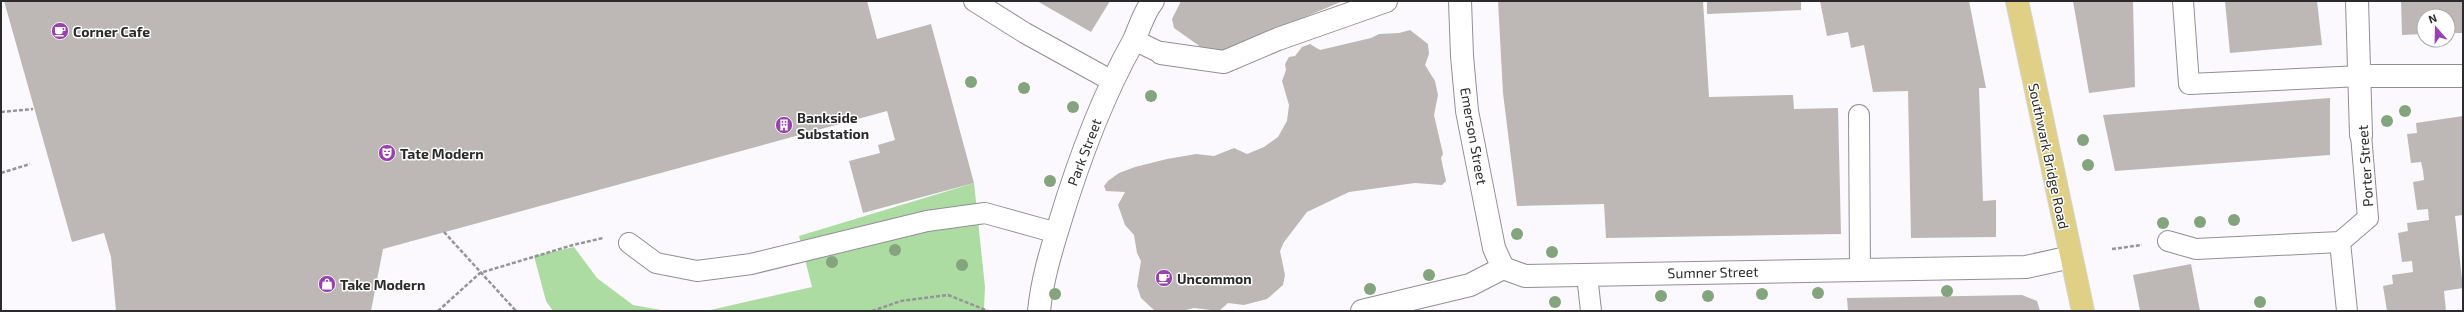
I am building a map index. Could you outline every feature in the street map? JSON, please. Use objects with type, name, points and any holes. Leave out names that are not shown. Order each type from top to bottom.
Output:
[{"type":"main road","name":"Southwark Bridge Road","points":[[2016,1],[2083,311]]},
{"type":"street","points":[[1161,53],[1224,62],[1285,36],[1386,1]]},
{"type":"street","name":"Emerson Street","points":[[1460,1],[1462,56],[1467,111],[1494,248],[1504,268]]},
{"type":"street","name":"Porter Street","points":[[2358,1],[2361,76],[2361,135]]},
{"type":"street","name":"Park Street","points":[[1039,311],[1041,284],[1071,186],[1112,81],[1134,40],[1150,5]]},
{"type":"street","points":[[2361,76],[2463,76]]},
{"type":"street","name":"Sumner Street","points":[[1504,268],[1525,276],[2026,267],[2071,257]]},
{"type":"street","points":[[1362,311],[1470,285],[1504,268]]},
{"type":"lane","points":[[974,1],[1025,33],[1112,81]]},
{"type":"lane","points":[[2183,1],[2189,84],[2361,76]]},
{"type":"lane","points":[[1134,40],[1161,53]]},
{"type":"lane","points":[[1858,115],[1860,270]]},
{"type":"lane","name":"Porter Street","points":[[2340,242],[2368,218],[2361,135]]},
{"type":"lane","points":[[629,243],[656,263],[697,271],[751,264],[927,221],[985,213],[1057,233]]},
{"type":"lane","points":[[2159,243],[2196,249],[2340,242],[2347,311]]},
{"type":"lane","points":[[1587,275],[1591,311]]},
{"type":"path","points":[[1,112],[33,109]]},
{"type":"path","points":[[1,173],[30,164]]},
{"type":"path","points":[[444,232],[480,274],[516,311]]},
{"type":"path","points":[[438,311],[480,274],[600,238],[629,243]]},
{"type":"path","points":[[2112,249],[2159,243]]},
{"type":"path","points":[[872,311],[901,301],[948,295],[988,311]]},
{"type":"green space","points":[[974,183],[985,287],[984,308],[987,311],[706,311],[812,287],[799,236]]},
{"type":"green space","points":[[574,247],[597,278],[633,305],[667,311],[553,311],[546,301],[534,256]]},
{"type":"building","name":"Tate Modern","points":[[4,1],[867,1],[877,39],[931,24],[974,183],[863,213],[849,161],[880,153],[878,145],[895,140],[887,111],[383,249],[371,311],[116,311],[111,257],[104,233],[72,242]]},
{"type":"building","points":[[1037,1],[1110,1],[1091,32]]},
{"type":"building","points":[[1181,1],[1343,1],[1220,53],[1205,50],[1174,28],[1172,19]]},
{"type":"building","points":[[1498,1],[1703,1],[1709,97],[1793,95],[1794,109],[1838,108],[1841,234],[1606,238],[1604,204],[1517,206],[1503,93]]},
{"type":"building","points":[[1707,1],[1801,1],[1801,10],[1707,14]]},
{"type":"building","points":[[1820,1],[1969,1],[1986,88],[1979,88],[1983,201],[1996,200],[1996,237],[1911,238],[1908,91],[1873,92],[1864,45],[1851,48],[1848,32],[1827,36]]},
{"type":"building","points":[[2073,1],[2133,1],[2135,87],[2089,93]]},
{"type":"building","points":[[2225,1],[2317,1],[2322,45],[2230,53]]},
{"type":"building","points":[[2401,1],[2463,1],[2463,33],[2456,33],[2456,8],[2416,8],[2416,34],[2402,35]]},
{"type":"building","points":[[1410,30],[1428,44],[1429,54],[1425,65],[1435,81],[1438,95],[1434,115],[1443,154],[1441,158],[1446,181],[1442,185],[1415,183],[1349,192],[1307,212],[1284,242],[1280,251],[1285,275],[1283,285],[1267,299],[1244,305],[1228,303],[1219,311],[1194,308],[1182,311],[1155,311],[1141,298],[1137,286],[1141,261],[1137,253],[1134,235],[1125,225],[1118,205],[1125,192],[1106,191],[1104,186],[1108,181],[1119,173],[1135,167],[1167,159],[1196,154],[1214,156],[1234,148],[1247,154],[1264,147],[1278,137],[1287,121],[1289,105],[1282,81],[1286,70],[1285,64],[1289,57],[1295,56],[1302,47],[1310,44],[1320,50],[1371,38],[1379,34],[1399,33]]},
{"type":"building","points":[[2330,98],[2330,155],[2115,171],[2103,115]]},
{"type":"building","points":[[2463,116],[2463,215],[2455,216],[2463,288],[2444,291],[2446,311],[2387,311],[2383,286],[2393,284],[2392,275],[2413,272],[2412,261],[2402,262],[2398,233],[2408,231],[2407,223],[2429,220],[2428,209],[2417,210],[2413,182],[2424,180],[2423,171],[2421,162],[2411,163],[2407,134],[2417,133],[2416,123]]},
{"type":"building","points":[[2191,264],[2200,311],[2140,311],[2133,275]]},
{"type":"building","points":[[2022,295],[2037,301],[2040,311],[1848,311],[1847,298]]},
{"type":"place","name":"Corner Cafe","points":[[60,31]]},
{"type":"place","name":"Bankside Substation","points":[[784,125]]},
{"type":"place","name":"Tate Modern","points":[[387,153]]},
{"type":"place","name":"Uncommon","points":[[1164,278]]},
{"type":"place","name":"Take Modern","points":[[327,284]]}]
